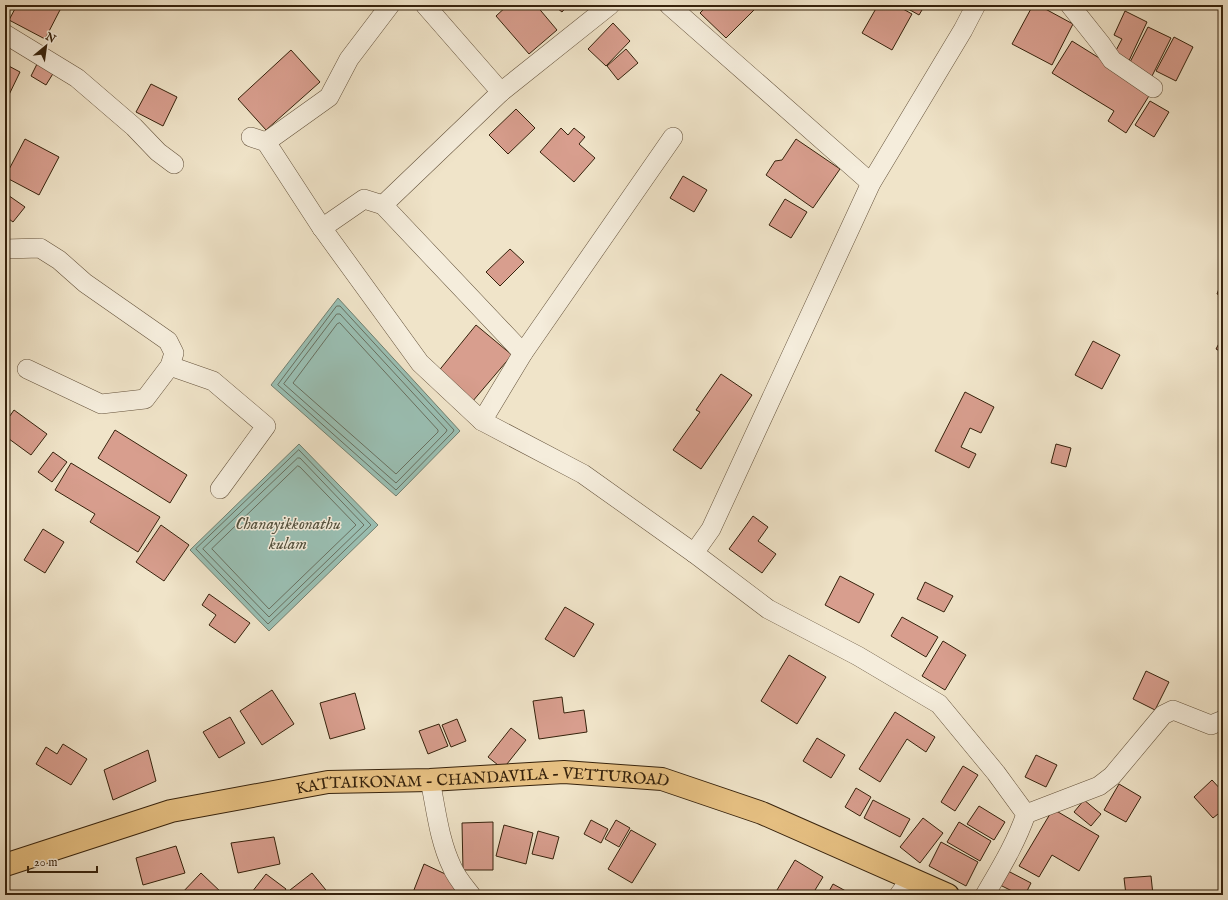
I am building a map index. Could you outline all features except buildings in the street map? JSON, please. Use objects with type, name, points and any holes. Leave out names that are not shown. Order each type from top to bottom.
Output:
[{"type":"main road","name":"KATTAIKONAM - CHANDAVILA - VETTUROAD","points":[[5,865],[171,811],[328,782],[430,780],[564,772],[662,779],[762,813],[905,887],[948,895]]},
{"type":"street","points":[[390,5],[349,59],[329,97],[259,139],[420,363],[482,421],[583,474],[694,553],[768,609],[858,656],[939,704],[996,773],[1026,814]]},
{"type":"street","points":[[425,5],[501,92]]},
{"type":"street","points":[[383,205],[501,92],[610,5]]},
{"type":"street","points":[[694,553],[711,529],[871,183],[963,30],[976,5]]},
{"type":"street","points":[[1070,5],[1112,60],[1153,88]]},
{"type":"street","points":[[677,7],[871,183]]},
{"type":"street","points":[[5,34],[77,78],[134,127],[158,152],[174,164]]},
{"type":"street","points":[[482,421],[523,353],[673,137]]},
{"type":"street","points":[[322,228],[364,199],[383,205],[523,353]]},
{"type":"street","points":[[5,249],[40,248],[59,260],[85,282],[168,341],[174,353],[170,366],[145,399],[101,404],[27,369]]},
{"type":"street","points":[[170,366],[213,381],[266,426],[220,489]]},
{"type":"street","points":[[985,895],[1010,851],[1026,814],[1099,786],[1112,776],[1163,715],[1173,710],[1211,725],[1223,720]]},
{"type":"street","points":[[430,780],[444,846],[452,868],[470,895]]},
{"type":"water","points":[[338,298],[460,431],[396,496],[271,385]]},
{"type":"water","name":"Chanayikkonathu kulam","points":[[299,444],[378,525],[269,631],[190,550]]}]
